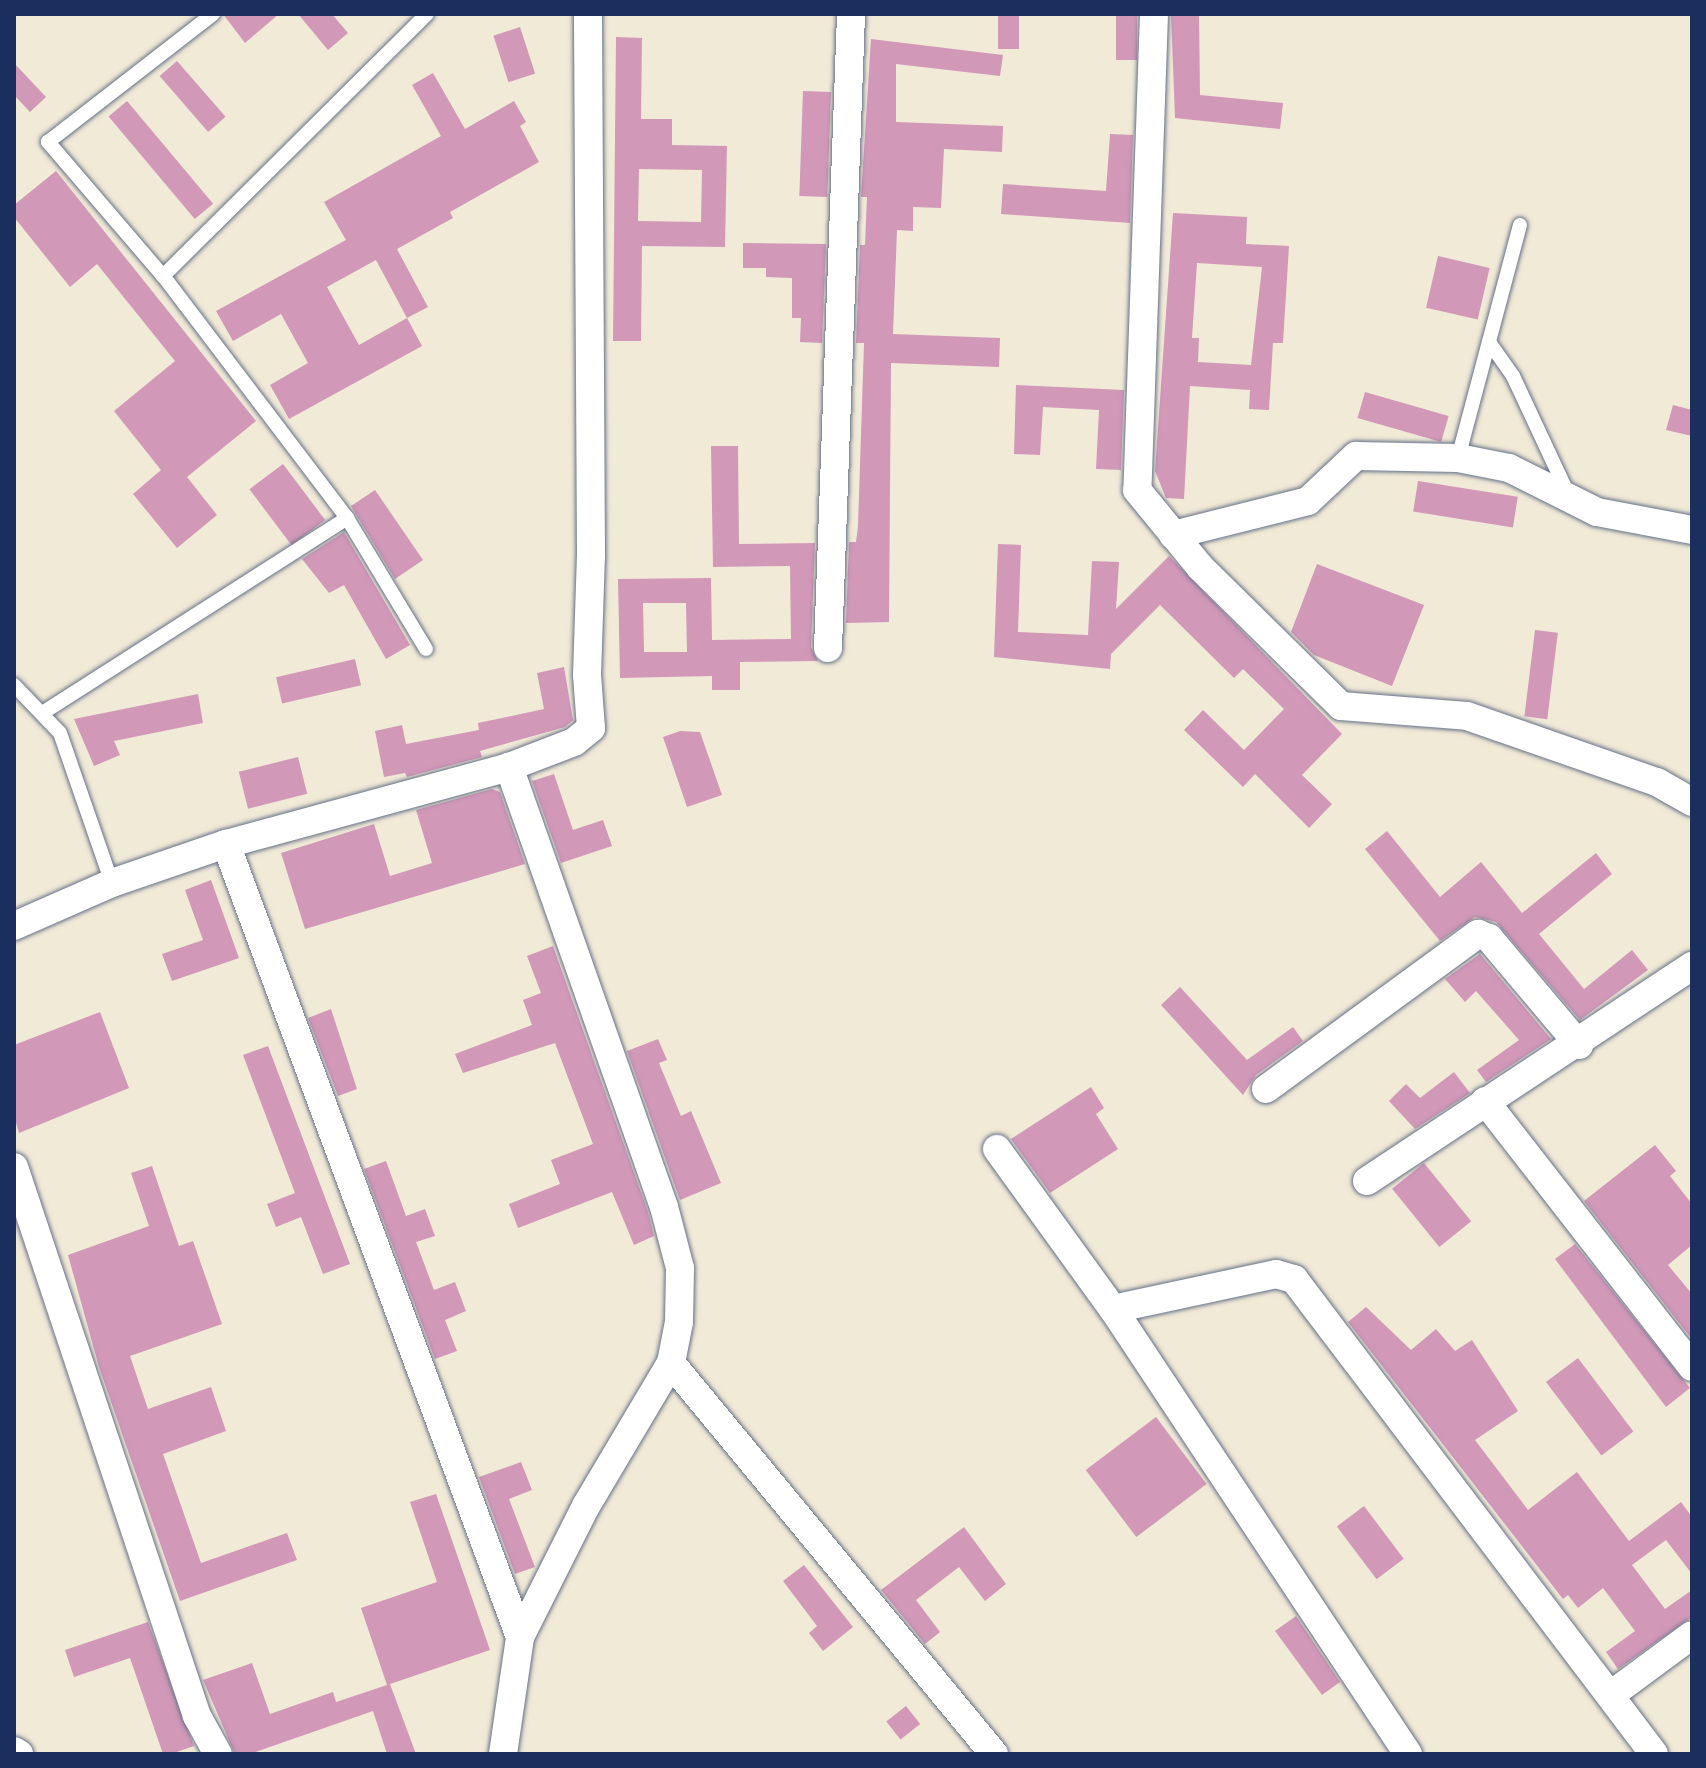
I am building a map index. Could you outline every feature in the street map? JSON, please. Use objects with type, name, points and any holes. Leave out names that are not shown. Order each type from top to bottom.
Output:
[{"type":"street","points":[[14,926],[112,883],[226,844],[509,767],[574,742],[591,728],[587,675],[591,556],[588,14]]},
{"type":"street","points":[[828,648],[851,14]]},
{"type":"street","points":[[1154,14],[1137,490],[1173,535],[1341,706],[1467,716],[1657,782],[1692,802]]},
{"type":"street","points":[[1173,535],[1308,501],[1356,456],[1458,458],[1509,468],[1597,512],[1692,530]]},
{"type":"street","points":[[503,1754],[520,1637],[586,1506],[671,1363],[680,1268],[664,1207],[509,767]]},
{"type":"street","points":[[226,844],[520,1637]]},
{"type":"street","points":[[1266,1089],[1478,934],[1489,938],[1579,1045]]},
{"type":"street","points":[[1367,1181],[1485,1101],[1689,978]]},
{"type":"street","points":[[1485,1101],[1692,1367]]},
{"type":"street","points":[[997,1149],[1113,1309],[1408,1754]]},
{"type":"street","points":[[14,1167],[197,1716],[218,1754]]},
{"type":"street","points":[[1113,1309],[1276,1274],[1294,1279],[1612,1694],[1654,1754]]},
{"type":"street","points":[[671,1363],[994,1754]]},
{"type":"street","points":[[1612,1694],[1692,1635]]},
{"type":"street","points":[[14,1751],[19,1754]]},
{"type":"lane","points":[[213,14],[48,142],[163,276],[347,518],[426,649]]},
{"type":"lane","points":[[163,276],[427,14]]},
{"type":"lane","points":[[1458,458],[1520,225]]},
{"type":"lane","points":[[1489,342],[1513,376],[1570,498]]},
{"type":"lane","points":[[44,712],[347,518]]},
{"type":"lane","points":[[14,685],[44,712],[60,733],[112,883]]},
{"type":"building","points":[[223,14],[279,14],[245,43]]},
{"type":"building","points":[[298,14],[332,14],[348,33],[328,50]]},
{"type":"building","points":[[998,14],[1019,14],[1019,49],[998,49]]},
{"type":"building","points":[[1116,14],[1137,14],[1137,60],[1116,60]]},
{"type":"building","points":[[1171,14],[1199,14],[1200,95],[1283,103],[1280,129],[1175,118]]},
{"type":"building","points":[[520,27],[535,74],[509,82],[493,36]]},
{"type":"building","points":[[616,37],[642,38],[641,119],[672,119],[672,145],[727,146],[725,247],[642,246],[641,341],[613,341]],"holes":[[[639,169],[702,170],[701,222],[638,221]]]},
{"type":"building","points":[[871,39],[1003,55],[1000,76],[896,64],[896,122],[1003,126],[1002,152],[944,149],[941,208],[913,207],[913,231],[897,230],[893,334],[1000,338],[999,367],[891,363],[889,622],[846,623],[849,542],[856,542],[858,526],[864,343],[856,343],[860,245],[865,245],[867,197],[861,197]]},
{"type":"building","points":[[177,61],[226,117],[208,132],[160,76]]},
{"type":"building","points":[[14,63],[46,97],[30,112],[14,95]]},
{"type":"building","points":[[433,73],[465,129],[514,101],[526,122],[520,126],[539,162],[450,212],[453,218],[397,249],[428,307],[407,318],[422,346],[289,419],[270,385],[308,363],[281,314],[233,341],[216,311],[346,240],[324,202],[441,136],[412,85]],"holes":[[[376,260],[407,318],[359,345],[327,287]]]},
{"type":"building","points":[[803,91],[831,92],[827,197],[799,196]]},
{"type":"building","points":[[127,101],[213,204],[195,219],[109,116]]},
{"type":"building","points":[[1110,134],[1133,135],[1130,223],[1001,214],[1003,184],[1106,191]]},
{"type":"building","points":[[56,171],[256,421],[187,477],[217,515],[177,548],[133,494],[161,470],[114,411],[175,361],[97,264],[70,287],[14,217],[14,205]]},
{"type":"building","points":[[1173,213],[1247,217],[1246,244],[1289,246],[1283,343],[1273,343],[1269,410],[1249,409],[1250,390],[1190,386],[1184,499],[1166,498],[1155,471]],"holes":[[[1197,263],[1262,267],[1251,365],[1198,362],[1199,338],[1192,338]]]},
{"type":"building","points":[[743,243],[826,244],[822,343],[800,342],[801,318],[792,318],[792,278],[766,277],[766,268],[743,268]]},
{"type":"building","points":[[1438,256],[1490,268],[1478,320],[1426,308]]},
{"type":"building","points":[[1016,385],[1124,390],[1121,470],[1096,469],[1099,410],[1043,407],[1040,455],[1014,454]]},
{"type":"building","points":[[1365,392],[1449,416],[1441,442],[1358,418]]},
{"type":"building","points":[[1673,405],[1692,410],[1692,436],[1666,430]]},
{"type":"building","points":[[711,446],[738,446],[739,544],[815,543],[811,647],[818,661],[740,662],[740,690],[712,690],[712,676],[620,678],[618,579],[711,578],[712,640],[791,639],[790,566],[713,567]],"holes":[[[643,603],[686,603],[687,652],[644,652]]]},
{"type":"building","points":[[283,464],[325,520],[292,545],[249,489]]},
{"type":"building","points":[[1418,481],[1518,497],[1513,527],[1413,512]]},
{"type":"building","points":[[375,490],[423,560],[395,579],[351,506]]},
{"type":"building","points":[[344,532],[410,645],[386,659],[344,585],[329,593],[302,559]]},
{"type":"building","points":[[998,544],[1021,545],[1018,632],[1088,635],[1092,561],[1119,562],[1116,609],[1169,556],[1342,734],[1302,775],[1332,804],[1309,828],[1255,774],[1243,787],[1184,730],[1203,710],[1244,750],[1284,709],[1243,669],[1234,678],[1160,605],[1111,654],[1110,669],[994,657]]},
{"type":"building","points":[[1317,564],[1424,605],[1392,686],[1314,655],[1291,632]]},
{"type":"building","points":[[1535,630],[1558,633],[1547,719],[1524,716]]},
{"type":"building","points":[[355,659],[361,685],[282,704],[276,677]]},
{"type":"building","points":[[564,667],[573,720],[565,727],[480,751],[482,757],[407,777],[405,773],[384,777],[375,731],[402,725],[406,744],[479,730],[478,723],[544,709],[537,673]]},
{"type":"building","points":[[198,694],[203,723],[114,741],[120,755],[94,766],[74,719]]},
{"type":"building","points":[[680,731],[700,732],[722,795],[687,807],[663,737]]},
{"type":"building","points":[[298,757],[307,794],[248,809],[239,772]]},
{"type":"building","points":[[554,774],[573,830],[603,820],[612,846],[561,863],[532,781]]},
{"type":"building","points":[[492,789],[500,792],[525,864],[305,929],[281,853],[374,824],[390,876],[432,863],[416,810]]},
{"type":"building","points":[[1387,831],[1440,897],[1481,862],[1522,913],[1596,853],[1612,874],[1539,934],[1584,989],[1632,950],[1648,970],[1580,1020],[1496,922],[1475,917],[1440,941],[1365,849]]},
{"type":"building","points":[[211,880],[239,958],[172,981],[162,954],[203,940],[185,890]]},
{"type":"building","points":[[553,946],[648,1212],[654,1236],[634,1245],[612,1192],[518,1228],[509,1204],[560,1184],[551,1160],[593,1144],[555,1043],[463,1073],[455,1054],[532,1025],[523,1000],[541,993],[527,956]]},
{"type":"building","points":[[1480,954],[1551,1039],[1486,1082],[1477,1070],[1519,1040],[1476,991],[1465,1002],[1445,979]]},
{"type":"building","points":[[1180,987],[1247,1060],[1293,1027],[1303,1041],[1256,1075],[1243,1095],[1161,1005]]},
{"type":"building","points":[[331,1009],[357,1089],[338,1096],[308,1018]]},
{"type":"building","points":[[100,1012],[129,1088],[19,1133],[14,1116],[14,1045]]},
{"type":"building","points":[[658,1039],[667,1060],[659,1063],[681,1116],[691,1111],[721,1183],[680,1200],[627,1051]]},
{"type":"building","points":[[268,1046],[350,1264],[323,1274],[301,1217],[276,1227],[267,1204],[295,1193],[243,1055]]},
{"type":"building","points":[[1454,1072],[1470,1093],[1415,1129],[1389,1101],[1406,1084],[1420,1098]]},
{"type":"building","points":[[1091,1087],[1104,1108],[1096,1114],[1118,1149],[1050,1193],[1011,1139]]},
{"type":"building","points":[[1655,1145],[1676,1171],[1670,1176],[1692,1204],[1692,1245],[1668,1265],[1692,1294],[1691,1338],[1584,1201]]},
{"type":"building","points":[[386,1161],[406,1216],[425,1209],[435,1236],[416,1242],[434,1290],[455,1282],[466,1311],[445,1320],[457,1351],[435,1359],[364,1169]]},
{"type":"building","points":[[1424,1163],[1471,1221],[1439,1247],[1392,1189]]},
{"type":"building","points":[[152,1166],[179,1246],[193,1241],[222,1324],[130,1356],[148,1409],[211,1387],[226,1431],[163,1454],[201,1563],[287,1533],[297,1560],[180,1601],[99,1367],[68,1255],[149,1226],[131,1173]]},
{"type":"building","points":[[1575,1244],[1690,1388],[1666,1407],[1555,1259]]},
{"type":"building","points":[[1366,1307],[1411,1350],[1436,1329],[1455,1351],[1472,1340],[1518,1411],[1475,1440],[1528,1510],[1577,1472],[1629,1541],[1681,1502],[1692,1517],[1692,1574],[1666,1540],[1632,1565],[1665,1609],[1692,1590],[1692,1617],[1618,1669],[1606,1652],[1635,1631],[1603,1588],[1578,1608],[1568,1595],[1563,1599],[1348,1322]]},
{"type":"building","points":[[1578,1358],[1633,1431],[1601,1456],[1546,1382]]},
{"type":"building","points":[[1156,1417],[1207,1484],[1136,1537],[1086,1470]]},
{"type":"building","points":[[521,1462],[532,1490],[509,1499],[535,1567],[515,1574],[479,1477]]},
{"type":"building","points":[[436,1494],[490,1650],[390,1684],[416,1754],[387,1754],[373,1711],[250,1754],[235,1754],[203,1680],[252,1663],[270,1714],[333,1692],[336,1702],[387,1685],[361,1608],[437,1582],[410,1502]]},
{"type":"building","points":[[1364,1506],[1404,1559],[1377,1579],[1337,1526]]},
{"type":"building","points":[[964,1527],[1006,1584],[985,1601],[959,1567],[916,1600],[940,1632],[925,1644],[881,1590]]},
{"type":"building","points":[[804,1565],[853,1627],[823,1651],[809,1633],[817,1626],[783,1581]]},
{"type":"building","points":[[1296,1616],[1340,1682],[1322,1695],[1275,1631]]},
{"type":"building","points":[[148,1622],[194,1746],[171,1754],[163,1754],[130,1658],[74,1677],[65,1650]]},
{"type":"building","points":[[906,1706],[920,1724],[900,1740],[886,1721]]}]
